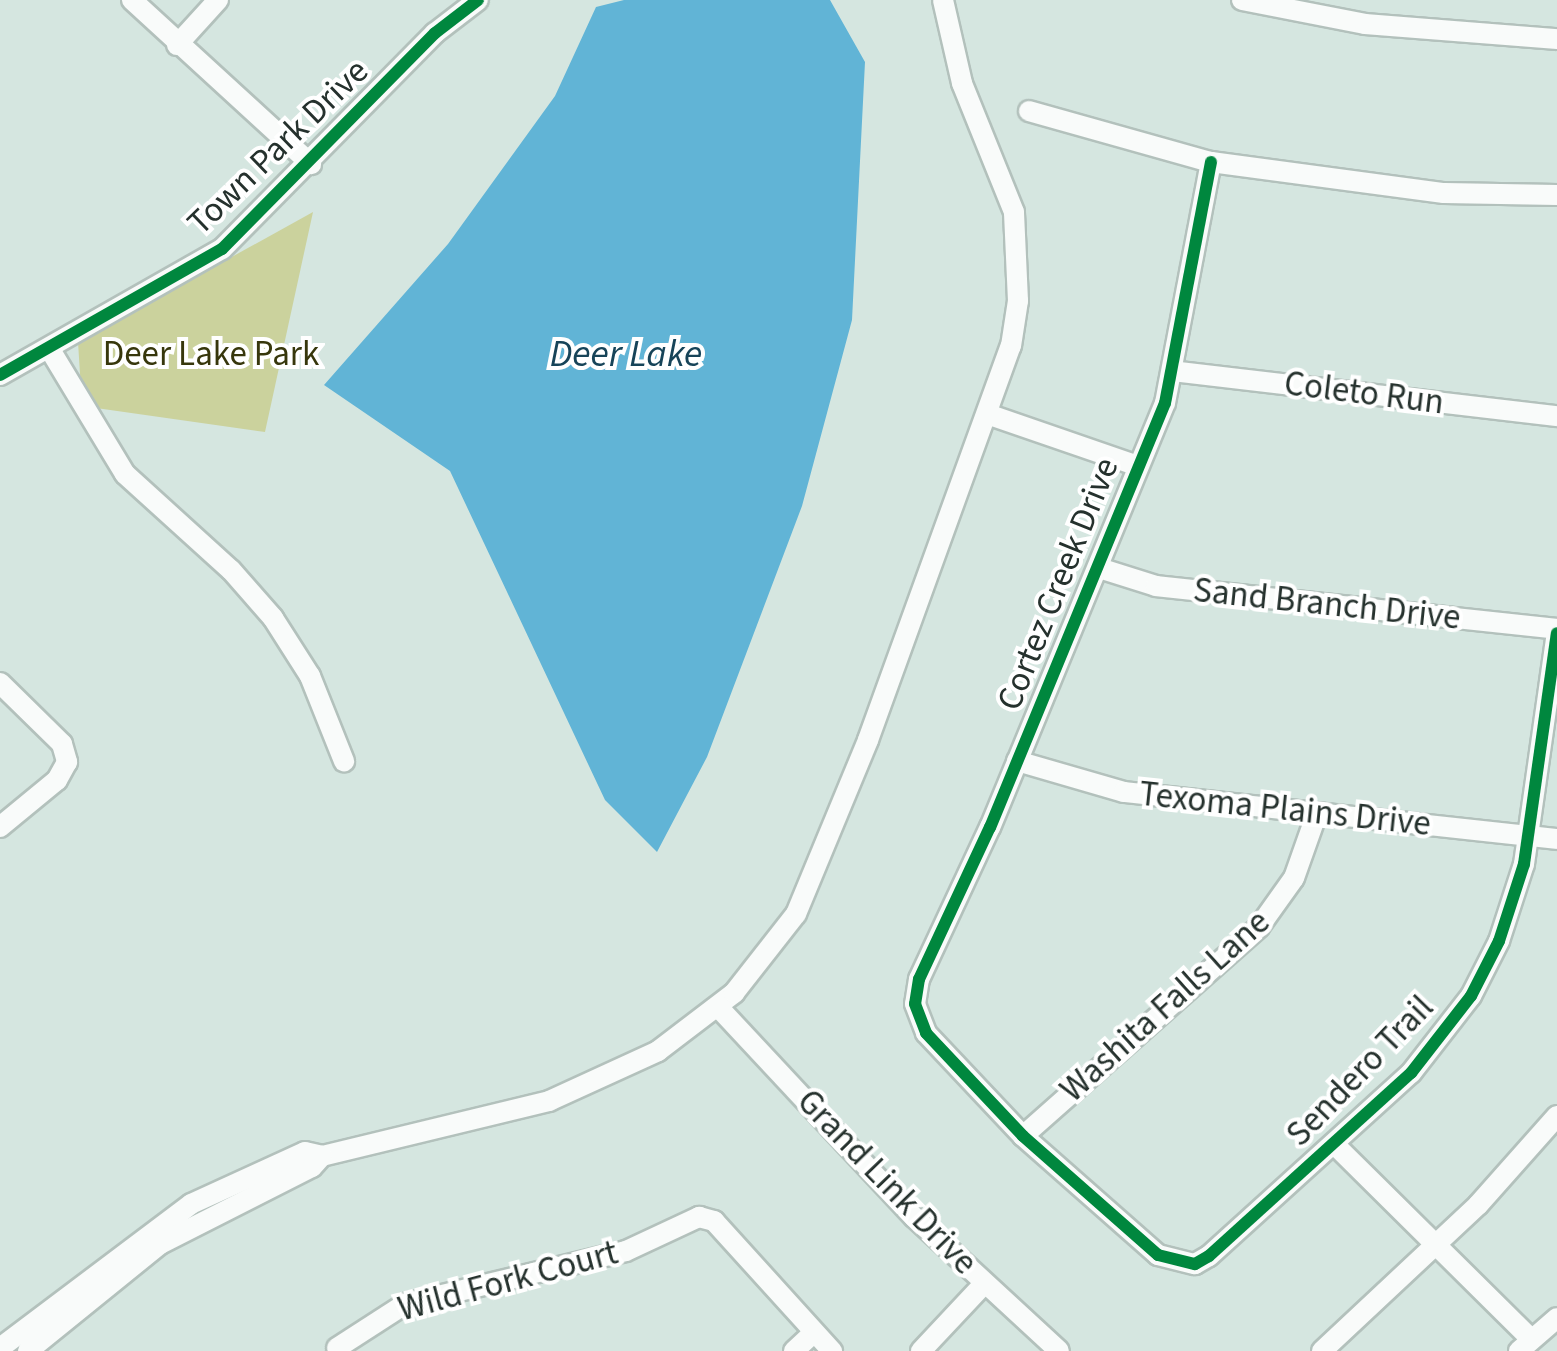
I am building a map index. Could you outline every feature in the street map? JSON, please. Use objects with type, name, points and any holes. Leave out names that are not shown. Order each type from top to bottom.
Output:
[{"type":"street","points":[[132,0],[310,164]]},
{"type":"street","points":[[177,44],[218,0]]},
{"type":"street","name":"Town Park Drive","points":[[0,375],[222,250],[435,33],[478,0]]},
{"type":"street","points":[[0,1348],[196,1220],[312,1167],[322,1156],[549,1101],[658,1052],[720,1008],[770,953],[812,882],[990,415],[1018,300],[1014,212],[962,84],[943,0]]},
{"type":"street","points":[[1242,0],[1364,24],[1557,39]]},
{"type":"street","points":[[1029,111],[1211,162],[1444,193],[1557,195]]},
{"type":"street","name":"Cortez Creek Drive","points":[[1023,1136],[916,1014],[920,979],[1017,761],[1138,466],[1172,370],[1211,162]]},
{"type":"street","points":[[50,348],[124,474],[231,570],[273,618],[310,676],[344,761]]},
{"type":"street","name":"Coleto Run","points":[[1172,370],[1557,416]]},
{"type":"street","points":[[990,415],[1138,466]]},
{"type":"street","name":"Sand Branch Drive","points":[[1099,568],[1156,586],[1557,631]]},
{"type":"street","name":"Sendero Trail","points":[[1023,1136],[1158,1254],[1181,1263],[1209,1256],[1334,1144],[1410,1072],[1471,996],[1515,901],[1557,631]]},
{"type":"street","points":[[0,683],[62,744],[68,762],[57,780],[0,827]]},
{"type":"street","name":"Texoma Plains Drive","points":[[1017,761],[1124,792],[1557,839]]},
{"type":"street","name":"Washita Falls Lane","points":[[1023,1136],[1259,927],[1294,878],[1318,813]]},
{"type":"street","name":"Grand Link Drive","points":[[720,1008],[984,1284],[1059,1351]]},
{"type":"street","points":[[1322,1351],[1540,1142],[1557,1116]]},
{"type":"street","points":[[1334,1144],[1438,1240],[1525,1345],[1557,1318]]},
{"type":"street","name":"Wild Fork Court","points":[[337,1348],[406,1304],[626,1250],[699,1217],[714,1221],[812,1334],[832,1351]]},
{"type":"street","points":[[28,1351],[98,1282]]},
{"type":"street","points":[[921,1351],[984,1284]]},
{"type":"street","points":[[794,1351],[812,1334]]},
{"type":"green space","name":"Deer Lake Park","points":[[313,212],[265,432],[82,406],[78,342]]},
{"type":"water","name":"Deer Lake","points":[[624,0],[830,0],[865,62],[852,320],[802,506],[707,757],[657,852],[605,800],[450,471],[324,385],[448,244],[555,96],[596,7]]},
{"type":"cycle path","points":[[0,375],[222,249],[435,33],[478,0]]},
{"type":"cycle path","points":[[1211,162],[1165,403],[990,827],[919,979],[915,1004],[926,1033],[1023,1136],[1158,1255],[1195,1264],[1209,1256],[1411,1073],[1471,996],[1499,941],[1524,864],[1557,633]]}]
